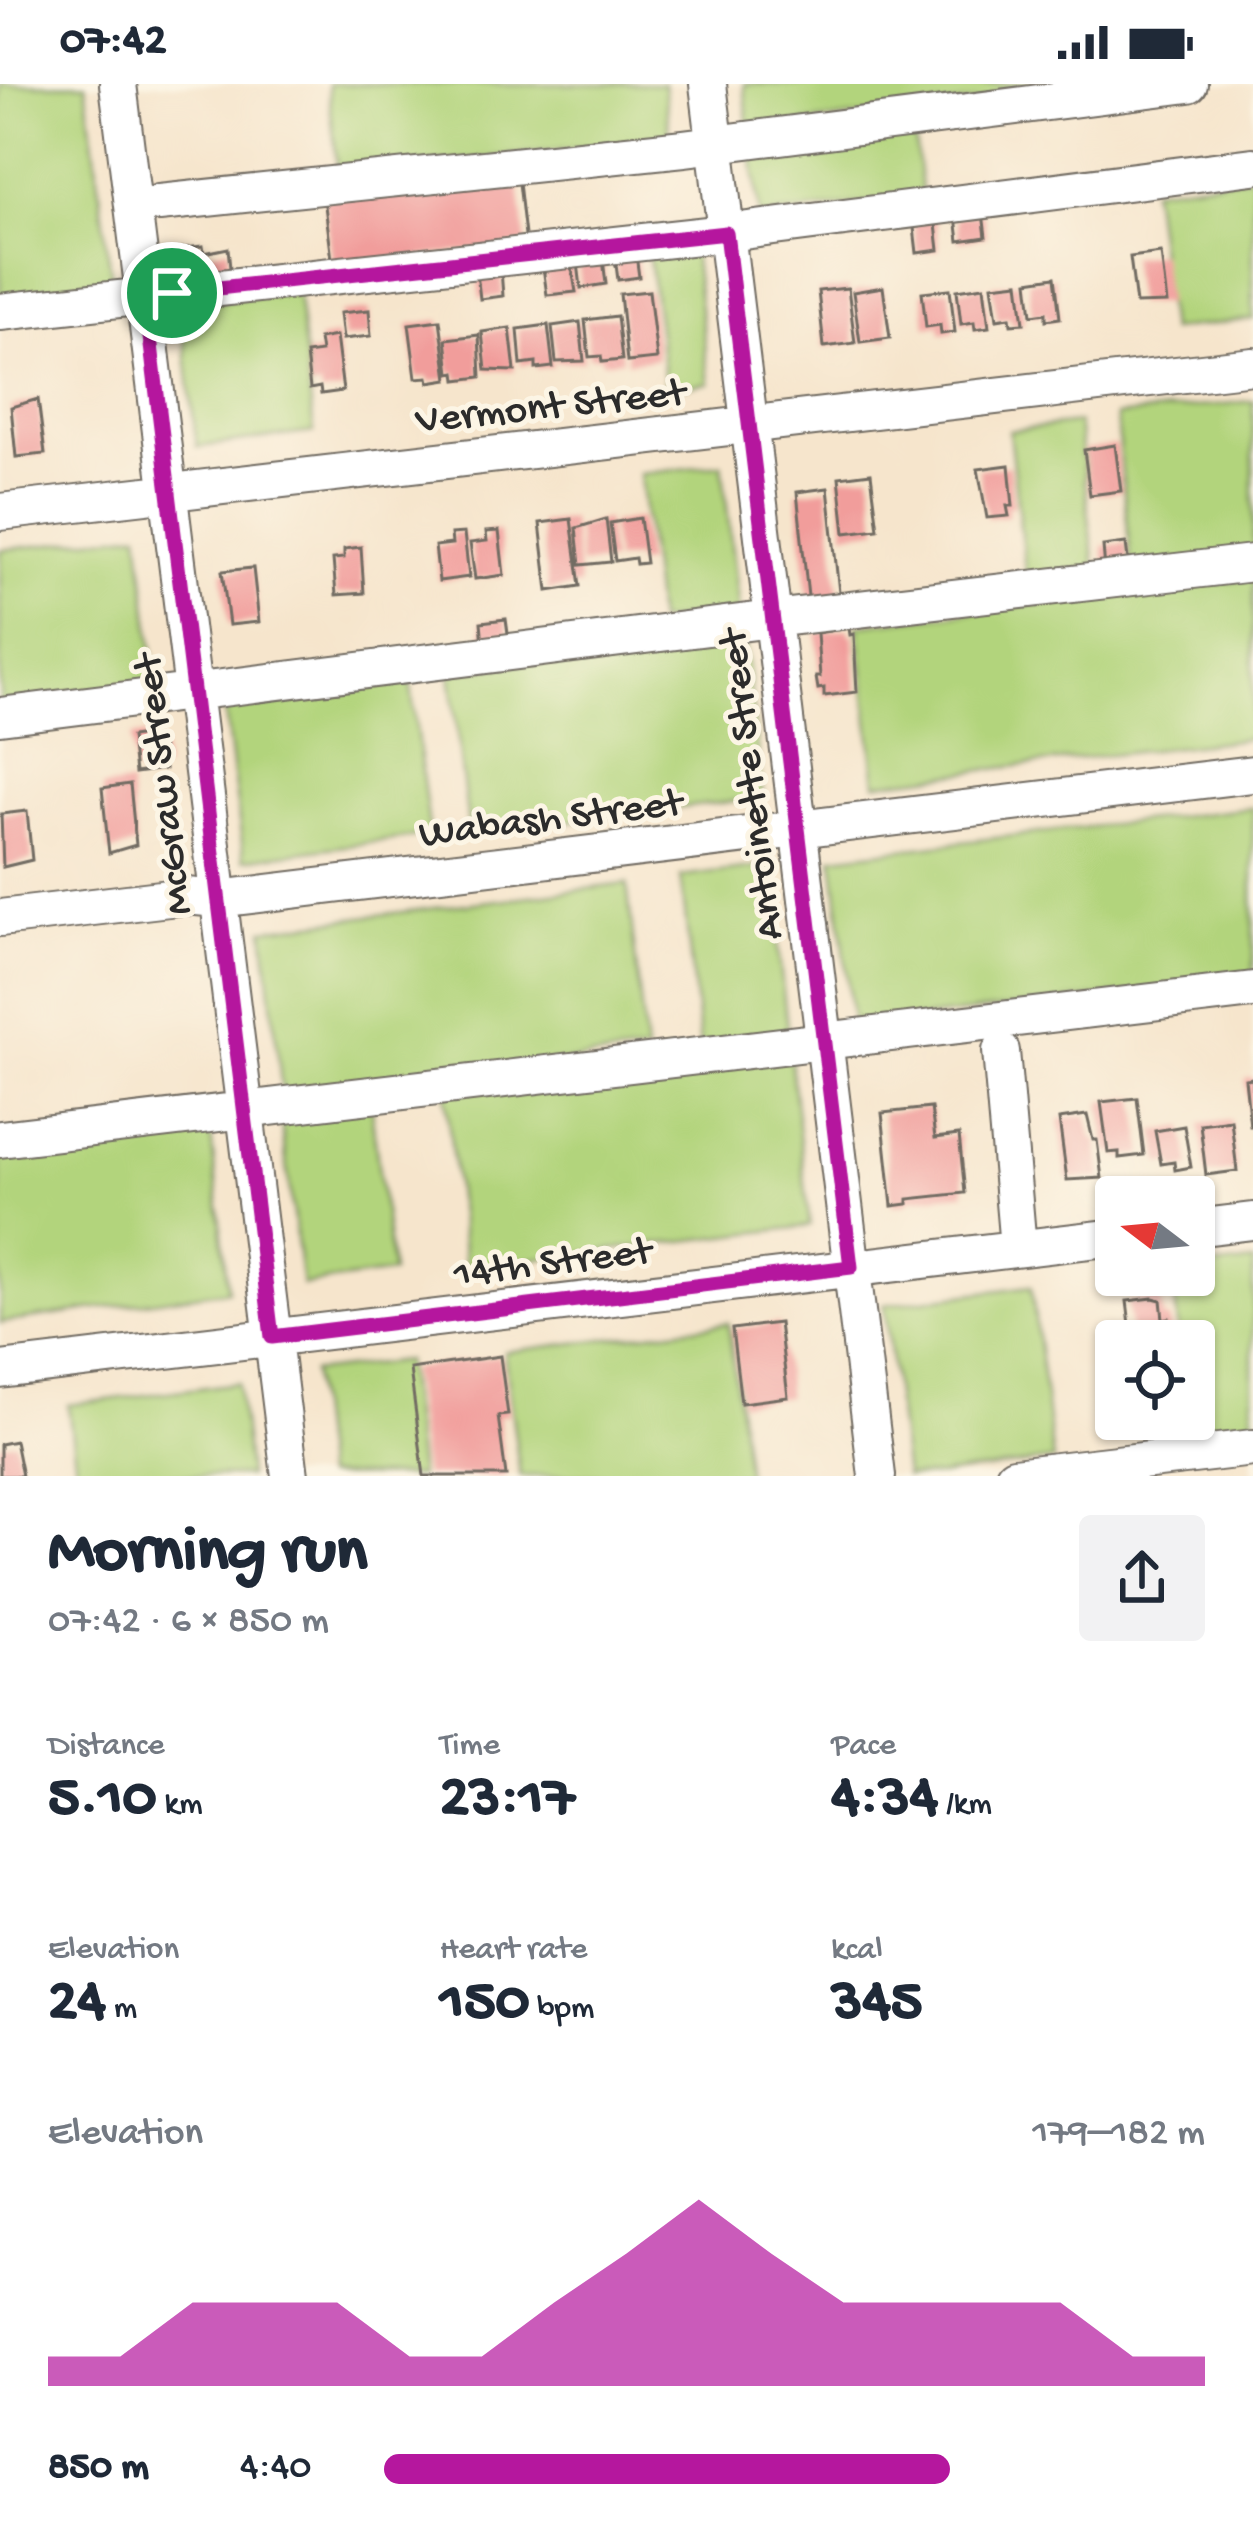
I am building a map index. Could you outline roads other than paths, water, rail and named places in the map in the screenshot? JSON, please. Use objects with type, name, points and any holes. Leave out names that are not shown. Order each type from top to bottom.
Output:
[{"type":"street","name":"McGraw Street","points":[[118,84],[290,1476]]},
{"type":"street","name":"Antoinette Street","points":[[708,84],[877,1476]]},
{"type":"street","points":[[159,202],[715,142],[1189,84]]},
{"type":"street","points":[[0,313],[726,233],[1253,166]]},
{"type":"street","name":"Vermont Street","points":[[0,512],[1253,366]]},
{"type":"street","points":[[0,716],[1253,563]]},
{"type":"street","name":"Wabash Street","points":[[0,918],[186,896],[218,899],[1253,774]]},
{"type":"street","points":[[0,1139],[1253,990]]},
{"type":"street","points":[[1001,1051],[1018,1248]]},
{"type":"street","points":[[1215,1226],[1253,1221]]},
{"type":"street","name":"14th Street","points":[[0,1370],[1095,1239]]},
{"type":"street","points":[[1014,1476],[1253,1448]]}]
